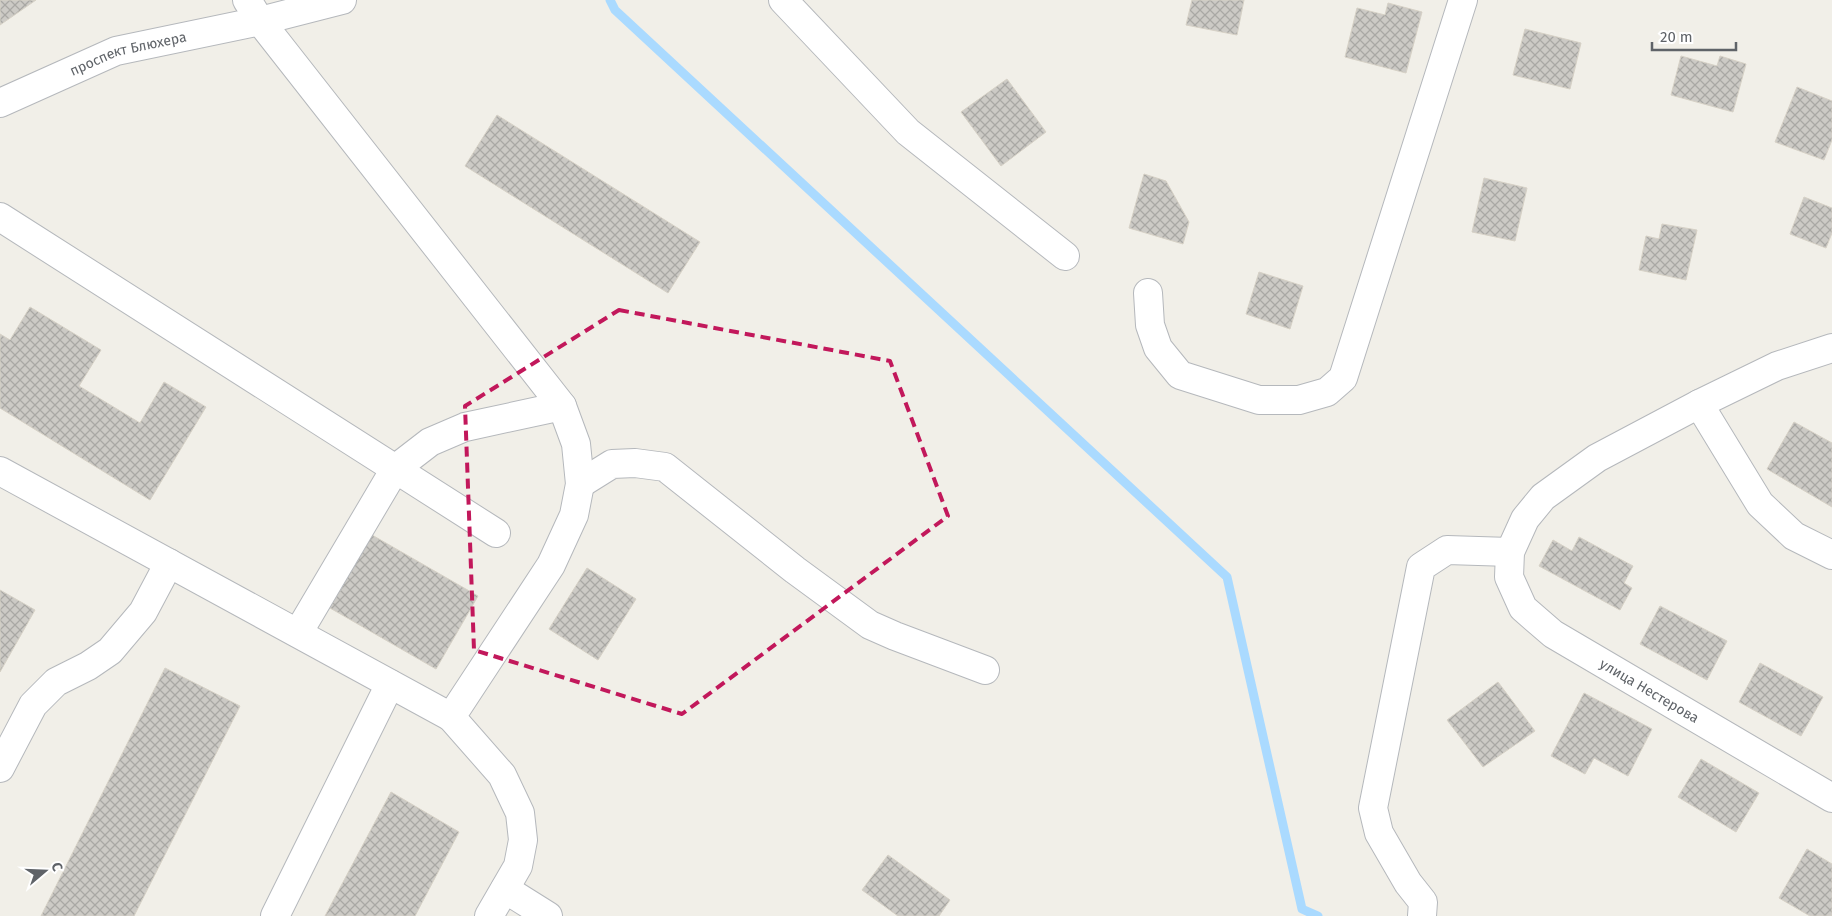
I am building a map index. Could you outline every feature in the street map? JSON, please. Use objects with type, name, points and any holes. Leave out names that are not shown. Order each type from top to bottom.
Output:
[{"type":"street","name":"проспект Блюхера","points":[[0,103],[116,51],[253,11],[342,0]]},
{"type":"street","points":[[783,0],[908,132],[1065,256]]},
{"type":"street","points":[[1148,293],[1150,325],[1158,348],[1180,375],[1259,400],[1299,400],[1327,392],[1343,378],[1463,0]]},
{"type":"street","points":[[253,11],[562,406],[576,444],[580,484],[574,515],[551,565],[451,717]]},
{"type":"street","points":[[0,217],[496,533]]},
{"type":"street","points":[[1422,916],[1423,902],[1408,883],[1379,833],[1372,808],[1421,567],[1447,550],[1510,552],[1526,519],[1543,497],[1597,458],[1699,404],[1777,366],[1832,348]]},
{"type":"street","points":[[1699,404],[1760,504],[1794,536],[1832,555]]},
{"type":"street","points":[[298,634],[395,469],[430,442],[465,427],[562,406]]},
{"type":"street","points":[[580,484],[612,464],[635,463],[665,467],[795,570],[870,625],[985,670]]},
{"type":"street","points":[[0,471],[451,717],[502,774],[520,813],[523,840],[518,866],[489,916]]},
{"type":"street","name":"улица Нестерова","points":[[1510,552],[1509,577],[1523,608],[1553,634],[1832,798]]},
{"type":"street","points":[[0,768],[33,705],[56,682],[88,666],[110,651],[143,612],[169,563]]},
{"type":"street","points":[[275,916],[390,684]]},
{"type":"street","points":[[505,889],[548,916]]},
{"type":"highlighted area","points":[[619,310],[890,361],[948,516],[682,714],[474,650],[465,406]]},
{"type":"building","points":[[0,0],[36,0],[0,25]]},
{"type":"building","points":[[1192,0],[1244,0],[1237,35],[1186,25]]},
{"type":"building","points":[[1388,3],[1422,12],[1406,73],[1345,57],[1357,8],[1385,15]]},
{"type":"building","points":[[1525,29],[1581,43],[1570,89],[1513,75]]},
{"type":"building","points":[[1681,56],[1717,66],[1720,56],[1746,64],[1733,112],[1671,95]]},
{"type":"building","points":[[1007,79],[1046,132],[1001,166],[961,112]]},
{"type":"building","points":[[1797,87],[1832,101],[1832,140],[1824,160],[1775,142]]},
{"type":"building","points":[[497,115],[700,242],[668,293],[465,166]]},
{"type":"building","points":[[1144,174],[1166,181],[1189,222],[1183,244],[1129,228]]},
{"type":"building","points":[[1484,178],[1527,188],[1515,241],[1472,232]]},
{"type":"building","points":[[1804,197],[1832,208],[1832,233],[1826,248],[1790,234]]},
{"type":"building","points":[[1662,224],[1697,230],[1686,280],[1639,270],[1646,236],[1659,239]]},
{"type":"building","points":[[1259,272],[1303,286],[1290,329],[1246,314]]},
{"type":"building","points":[[30,307],[101,350],[79,386],[140,423],[164,382],[206,407],[150,500],[0,408],[0,334],[10,340]]},
{"type":"building","points":[[1794,422],[1832,443],[1832,507],[1767,469]]},
{"type":"building","points":[[372,535],[478,596],[436,669],[330,608]]},
{"type":"building","points":[[1579,537],[1633,566],[1624,583],[1632,588],[1620,610],[1539,566],[1553,540],[1572,551]]},
{"type":"building","points":[[587,568],[636,599],[598,660],[549,629]]},
{"type":"building","points":[[0,590],[35,610],[0,672]]},
{"type":"building","points":[[1660,606],[1727,641],[1707,680],[1640,644]]},
{"type":"building","points":[[1760,663],[1823,697],[1801,736],[1739,702]]},
{"type":"building","points":[[165,668],[240,706],[134,916],[41,916]]},
{"type":"building","points":[[1498,682],[1535,731],[1483,767],[1447,720]]},
{"type":"building","points":[[1584,693],[1652,729],[1628,776],[1594,758],[1585,774],[1551,756]]},
{"type":"building","points":[[1701,759],[1759,793],[1736,832],[1678,797]]},
{"type":"building","points":[[391,792],[459,832],[415,916],[325,916]]},
{"type":"building","points":[[1807,849],[1832,864],[1832,916],[1810,916],[1779,898]]},
{"type":"building","points":[[888,855],[950,900],[939,916],[898,916],[862,890]]},
{"type":"waterway","points":[[610,0],[615,10],[1227,577],[1302,909],[1318,916]]}]
